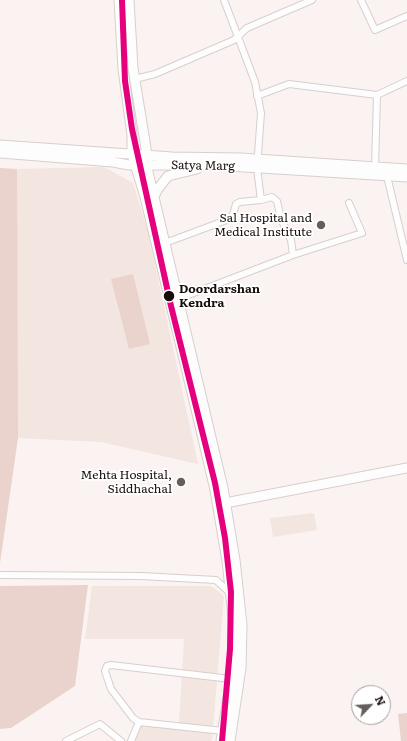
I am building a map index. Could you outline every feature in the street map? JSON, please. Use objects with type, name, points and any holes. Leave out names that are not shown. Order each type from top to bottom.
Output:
[{"type":"main road","points":[[119,0],[123,69],[132,135],[132,154],[145,197],[235,560],[242,625],[241,668],[230,741]]},
{"type":"main road","points":[[129,0],[135,79],[147,166],[178,299],[221,503],[234,625],[231,679],[221,741]]},
{"type":"main road","name":"Satya Marg","points":[[0,145],[146,155],[407,177]]},
{"type":"main road","name":"Satya Marg","points":[[0,153],[106,161],[147,166],[258,164],[375,166],[407,169]]},
{"type":"main road","points":[[154,197],[157,190],[168,176],[212,165]]},
{"type":"main road","points":[[221,503],[407,468]]},
{"type":"street","points":[[224,0],[255,82],[261,113],[258,164],[261,200]]},
{"type":"street","points":[[135,79],[154,74],[234,40],[247,28],[312,0]]},
{"type":"street","points":[[361,0],[375,30],[407,16]]},
{"type":"street","points":[[257,96],[289,84],[377,95],[407,81]]},
{"type":"street","points":[[375,166],[377,95]]},
{"type":"street","points":[[387,176],[407,260]]},
{"type":"street","points":[[165,243],[232,218],[236,204],[240,202],[261,200],[272,197],[277,201],[281,219],[291,240],[293,255]]},
{"type":"street","points":[[178,299],[293,255],[362,233],[349,203]]},
{"type":"street","points":[[0,575],[141,576],[216,580],[230,593]]},
{"type":"street","points":[[223,731],[139,722],[133,718],[111,689],[106,678],[105,671],[107,666],[231,679]]},
{"type":"street","points":[[130,741],[139,722]]},
{"type":"street","points":[[66,741],[100,724],[121,741]]},
{"type":"shaded area","name":"Doordarshan Kendra","points":[[104,167],[133,183],[148,232],[198,464],[101,442],[18,438],[14,221],[17,169]]},
{"type":"shaded area","points":[[0,168],[17,169],[18,438],[0,563]]},
{"type":"shaded area","points":[[133,274],[150,344],[129,349],[111,279]]},
{"type":"shaded area","points":[[314,513],[317,530],[273,537],[270,518]]},
{"type":"shaded area","points":[[88,585],[75,686],[11,728],[0,729],[0,586]]},
{"type":"shaded area","points":[[92,586],[211,586],[224,596],[212,741],[136,741],[135,721],[179,723],[184,639],[85,639]]},
{"type":"shaded area","points":[[407,713],[407,741],[401,741],[398,714]]},
{"type":"transit line","points":[[122,0],[125,81],[132,129],[171,306],[215,483],[225,538],[231,592],[230,649],[222,741]]},
{"type":"place","name":"Sal Hospital and Medical Institute","points":[[321,225]]},
{"type":"place","name":"Doordarshan Kendra","points":[[169,296]]},
{"type":"place","name":"Mehta Hospital, Siddhachal","points":[[181,482]]}]
